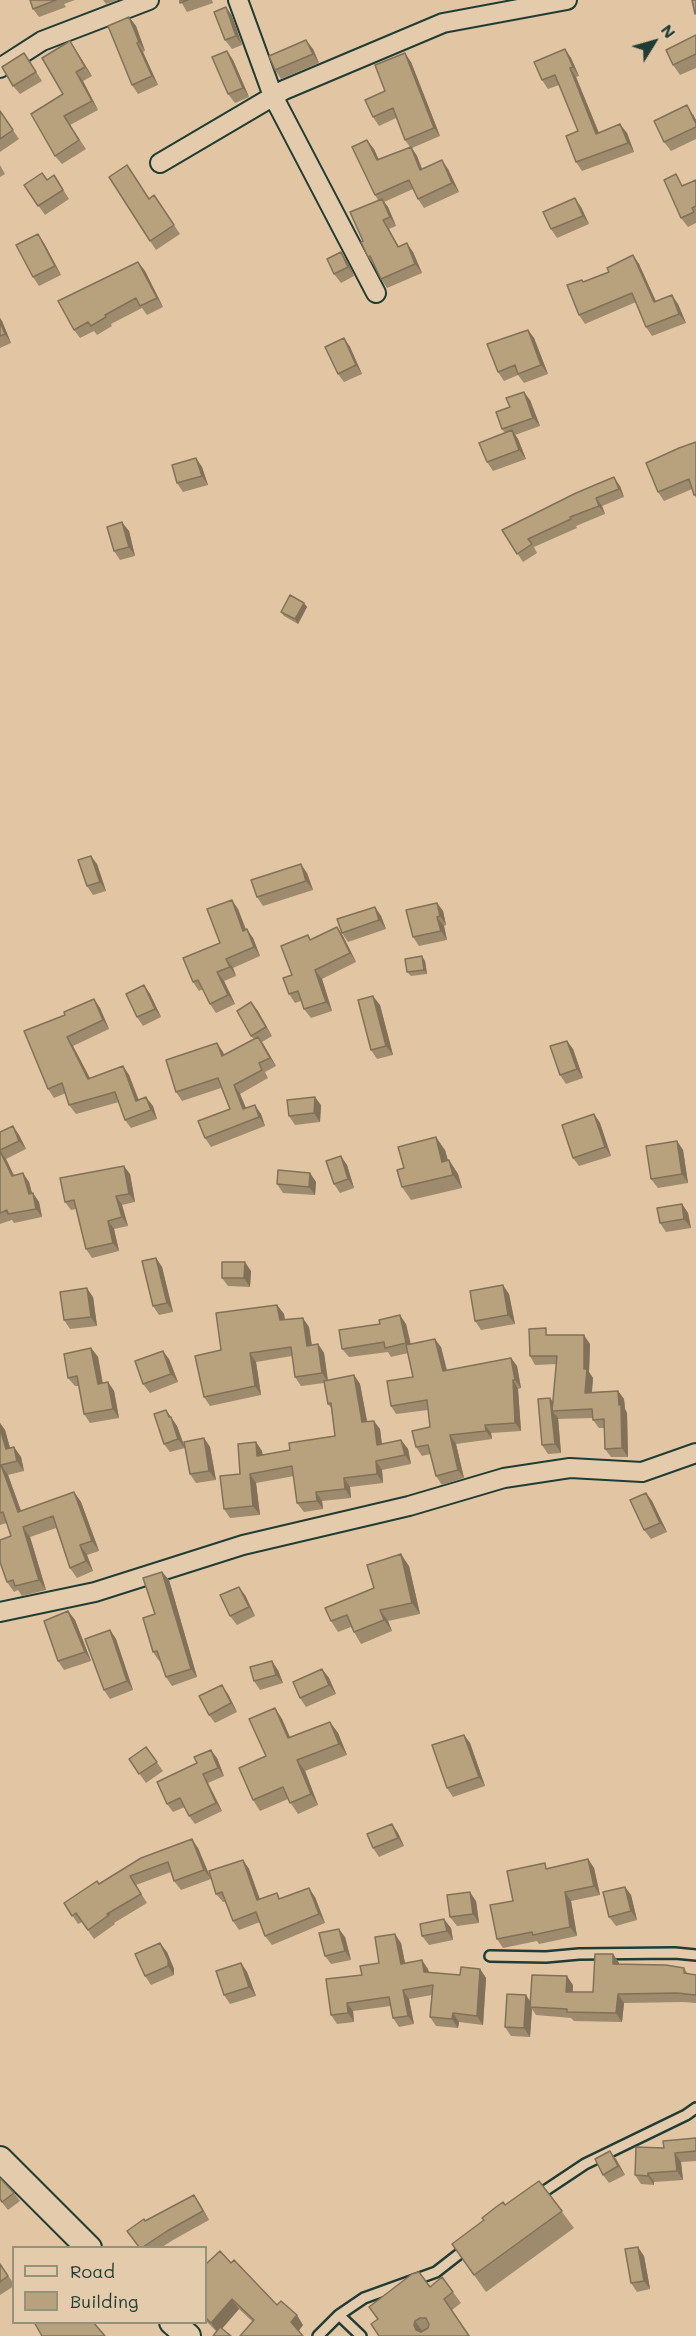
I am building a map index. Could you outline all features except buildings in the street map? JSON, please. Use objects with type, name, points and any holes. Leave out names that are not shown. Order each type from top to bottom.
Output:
[{"type":"main road","points":[[0,2159],[88,2246]]},
{"type":"main road","points":[[174,2324],[188,2336]]},
{"type":"street","points":[[0,68],[42,41],[149,0]]},
{"type":"street","points":[[238,0],[273,96],[375,293]]},
{"type":"street","points":[[160,163],[284,90],[444,23],[567,0]]},
{"type":"street","points":[[0,1612],[95,1592],[243,1545],[409,1506],[504,1478],[570,1468],[642,1472],[696,1453]]},
{"type":"lane","points":[[490,1956],[546,1957],[579,1954],[675,1953],[696,1955]]},
{"type":"lane","points":[[531,2200],[585,2164],[696,2108]]},
{"type":"lane","points":[[318,2336],[339,2315],[364,2298],[436,2272],[479,2238]]},
{"type":"lane","points":[[339,2315],[361,2336]]}]
